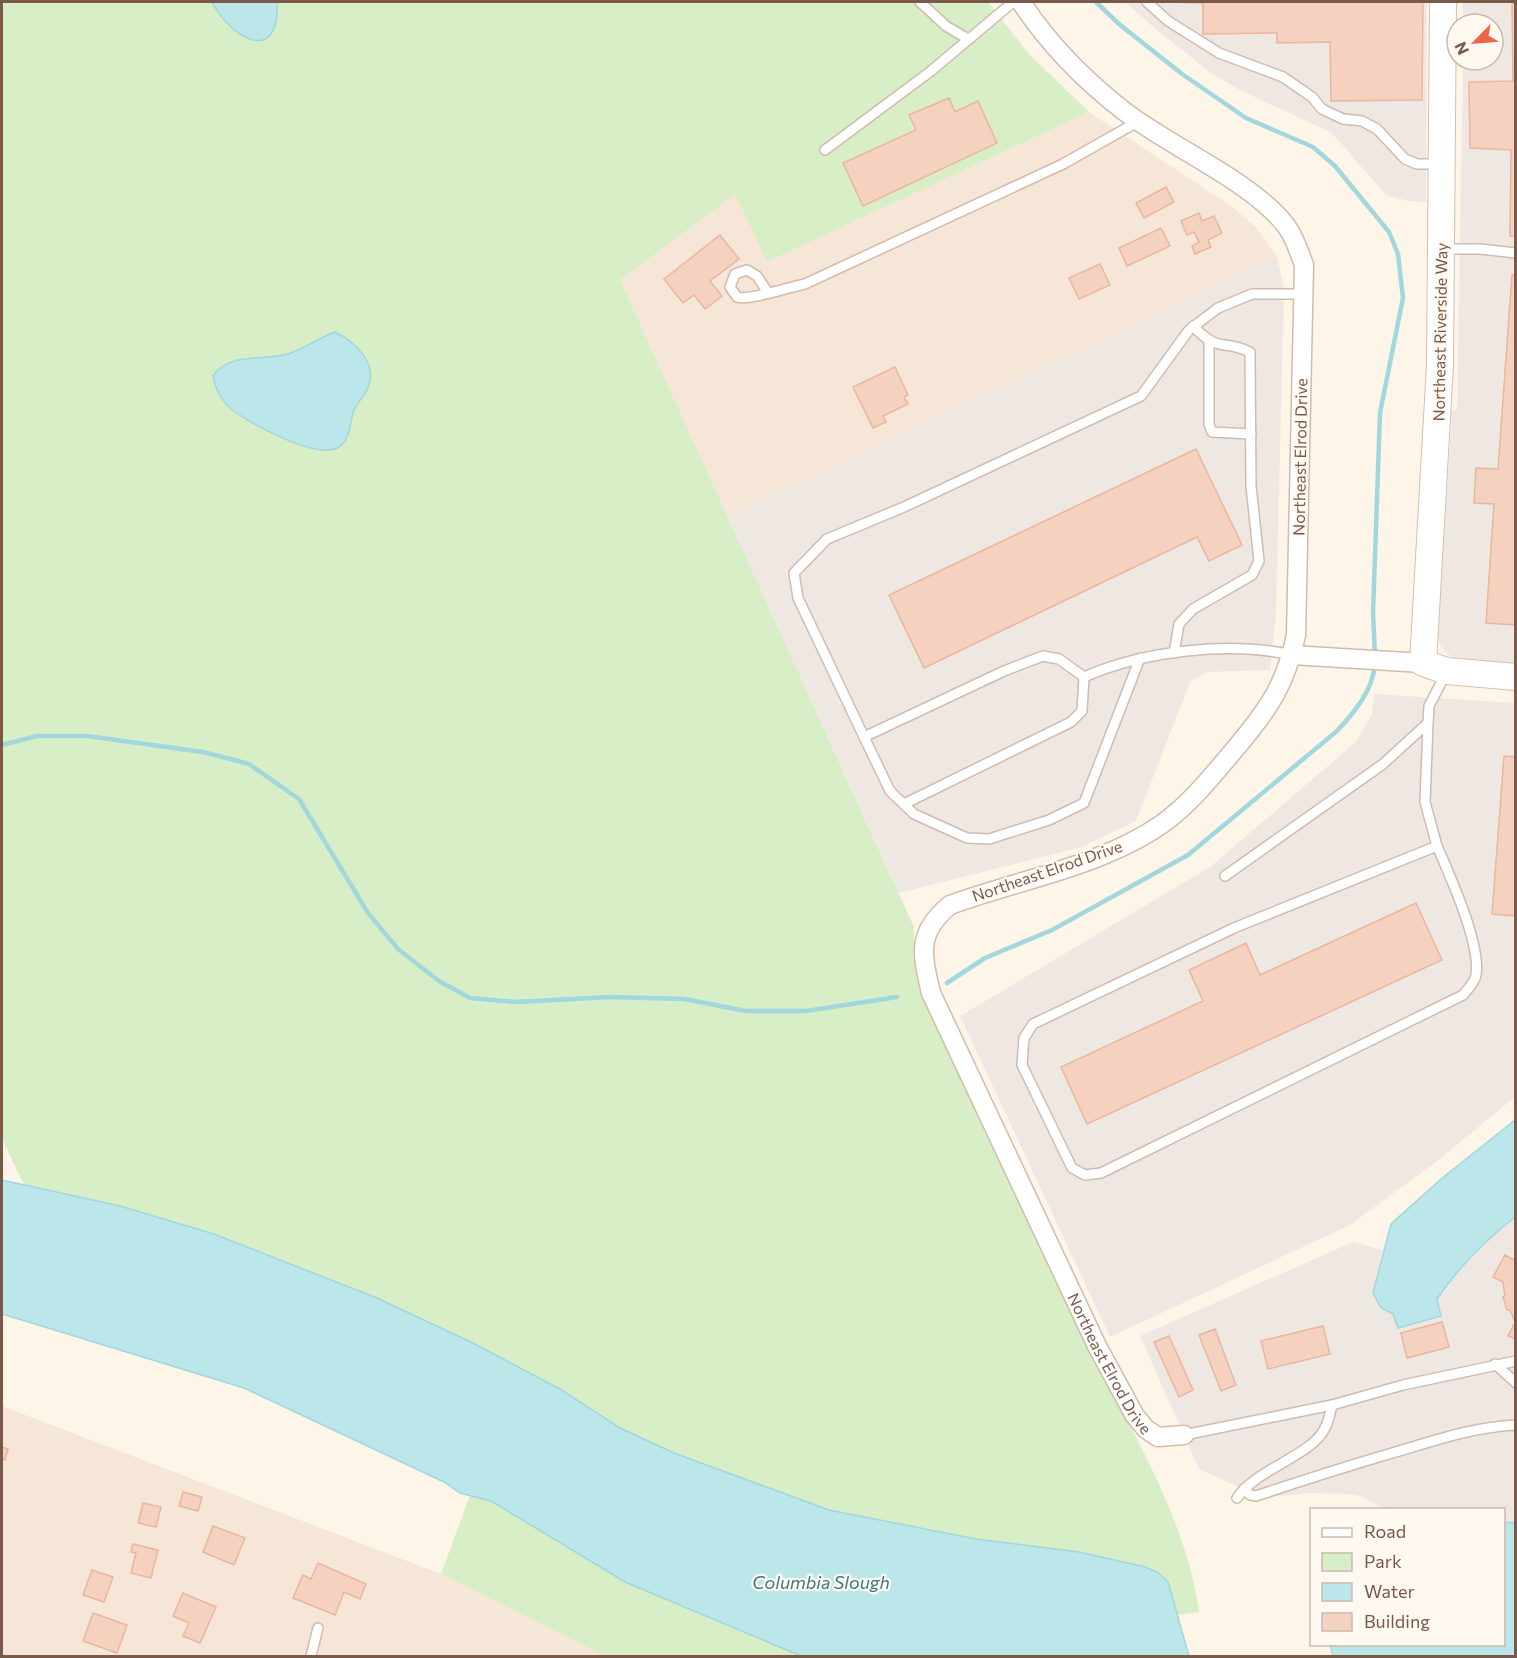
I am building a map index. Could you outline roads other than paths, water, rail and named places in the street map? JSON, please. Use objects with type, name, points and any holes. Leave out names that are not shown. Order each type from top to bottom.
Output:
[{"type":"street","name":"Northeast Elrod Drive","points":[[1021,2],[1050,41],[1095,87],[1139,121],[1250,193],[1275,214],[1287,228],[1304,265],[1296,635],[1286,678],[1263,716],[1196,793],[1167,819],[1134,840],[1109,852],[950,905],[931,923],[923,946],[930,993],[1097,1346],[1135,1416],[1146,1429],[1158,1437],[1184,1435]]},
{"type":"street","name":"Northeast Riverside Way","points":[[1413,661],[1437,439],[1442,249],[1443,2]]},
{"type":"street","points":[[1292,655],[1413,661],[1448,671],[1515,677]]},
{"type":"lane","points":[[920,2],[952,32],[968,39]]},
{"type":"lane","points":[[825,150],[931,71],[1012,2]]},
{"type":"lane","points":[[1147,2],[1168,21],[1219,52],[1282,77],[1312,97],[1322,109],[1343,119],[1362,122],[1377,129],[1405,159],[1417,164],[1442,165]]},
{"type":"lane","points":[[767,291],[805,284],[1063,164],[1139,121]]},
{"type":"lane","points":[[1442,249],[1480,249],[1515,253]]},
{"type":"lane","points":[[1140,658],[1084,803],[1049,820],[989,839],[967,838],[914,814],[890,791],[798,598],[794,573],[827,539],[904,507],[1141,396],[1193,326],[1218,308],[1252,294],[1303,294]]},
{"type":"lane","points":[[1174,653],[1179,624],[1193,609],[1252,575],[1260,561],[1251,486],[1250,352],[1240,347],[1209,343],[1193,326]]},
{"type":"lane","points":[[1209,343],[1209,424],[1212,432],[1251,434]]},
{"type":"lane","points":[[1084,677],[1115,664],[1174,653],[1265,649],[1292,655]]},
{"type":"lane","points":[[864,737],[1004,671],[1043,656],[1059,659],[1084,677]]},
{"type":"lane","points":[[1437,846],[1233,928],[1033,1024],[1024,1038],[1022,1065],[1072,1168],[1085,1176],[1101,1173],[1463,994],[1476,978],[1476,956],[1457,893],[1437,846],[1425,802],[1429,706],[1448,671]]},
{"type":"lane","points":[[904,804],[1071,722],[1082,711],[1084,677]]},
{"type":"lane","points":[[1225,876],[1383,764],[1428,723]]},
{"type":"lane","points":[[1184,1435],[1332,1405],[1403,1385],[1515,1361]]},
{"type":"lane","points":[[1495,1364],[1515,1383]]},
{"type":"lane","points":[[1238,1498],[1244,1489],[1312,1443],[1325,1430],[1332,1405]]},
{"type":"lane","points":[[1244,1489],[1250,1495],[1256,1496],[1334,1469],[1452,1435],[1477,1429],[1515,1425]]},
{"type":"lane","points":[[310,1656],[318,1628]]},
{"type":"water","points":[[212,2],[277,2],[276,22],[271,34],[263,40],[253,40],[242,35],[220,15]]},
{"type":"water","points":[[335,332],[357,347],[368,363],[370,371],[367,390],[354,410],[349,431],[343,444],[339,447],[329,450],[300,445],[267,431],[226,405],[215,385],[213,376],[220,368],[237,360],[288,354]]},
{"type":"water","points":[[1515,1120],[1515,1217],[1473,1255],[1445,1288],[1437,1299],[1441,1316],[1398,1328],[1393,1314],[1381,1308],[1373,1293],[1391,1224],[1441,1179]]},
{"type":"water","name":"Columbia Slough","points":[[2,1180],[120,1206],[214,1234],[377,1298],[473,1343],[560,1389],[620,1428],[674,1453],[829,1510],[976,1539],[1079,1552],[1145,1567],[1157,1572],[1168,1582],[1189,1656],[801,1656],[625,1582],[491,1501],[460,1493],[444,1482],[244,1388],[2,1314]]},
{"type":"water","points":[[1505,1522],[1515,1523],[1515,1656],[1333,1656],[1330,1646],[1505,1646]]},
{"type":"waterway","points":[[1096,2],[1119,24],[1182,74],[1246,118],[1313,147],[1335,166],[1389,232],[1398,254],[1403,298],[1380,413],[1373,613],[1375,656]]},
{"type":"waterway","points":[[947,983],[985,958],[1052,930],[1188,855],[1337,731],[1367,692],[1375,664]]},
{"type":"waterway","points":[[2,745],[37,736],[87,736],[203,752],[249,764],[299,799],[368,913],[398,949],[439,981],[470,998],[515,1002],[610,997],[684,999],[746,1011],[806,1011],[897,997]]}]
